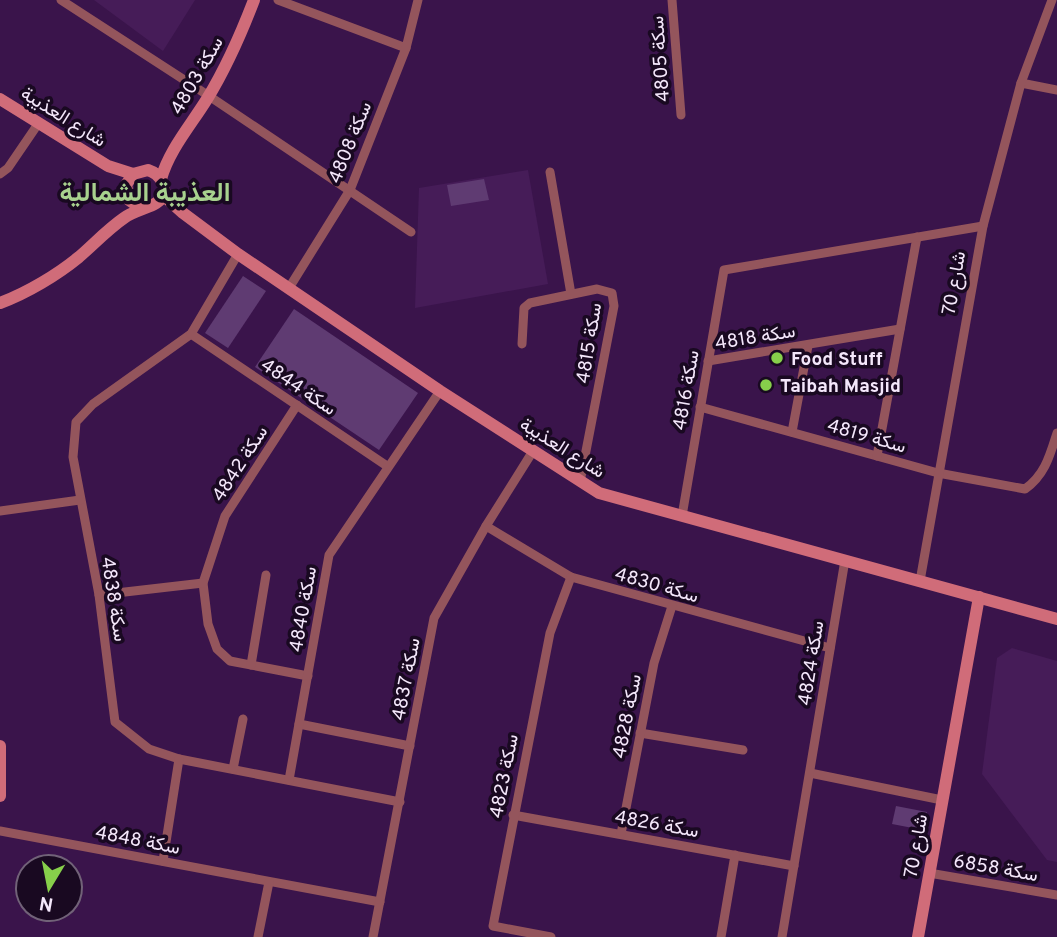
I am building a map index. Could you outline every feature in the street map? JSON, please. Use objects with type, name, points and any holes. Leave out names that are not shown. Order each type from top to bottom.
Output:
[{"type":"street","points":[[61,0],[411,232]]},
{"type":"street","name":"سكة 4803","points":[[157,175],[209,96],[239,39],[254,0]]},
{"type":"street","points":[[278,0],[406,48]]},
{"type":"street","name":"سكة 4808","points":[[289,288],[350,190],[406,48],[418,0]]},
{"type":"street","name":"سكة 4805","points":[[672,0],[681,115]]},
{"type":"street","name":"شارع 70","points":[[919,581],[983,226],[1021,83],[1052,0]]},
{"type":"street","points":[[1021,83],[1057,90]]},
{"type":"street","name":"شارع العذيبة","points":[[0,99],[108,166],[133,174]]},
{"type":"street","points":[[0,174],[8,168],[38,124]]},
{"type":"street","name":"شارع العذيبة","points":[[108,166],[137,201],[183,213]]},
{"type":"street","points":[[0,303],[50,277],[77,259],[122,219],[137,201],[163,195],[157,175],[143,170],[133,174],[127,181],[137,201]]},
{"type":"street","points":[[550,172],[570,294]]},
{"type":"street","name":"شارع العذيبة","points":[[163,195],[238,254],[440,391],[599,493],[1057,619]]},
{"type":"street","points":[[877,456],[917,237],[983,226]]},
{"type":"street","name":"سكة 4816","points":[[682,516],[724,270],[917,237]]},
{"type":"street","name":"سكة 4838","points":[[238,254],[191,334],[93,404],[76,422],[73,457],[99,595],[115,722],[149,749],[179,759],[400,802]]},
{"type":"street","name":"سكة 4815","points":[[522,344],[524,308],[530,303],[570,294],[605,290],[612,293],[614,299],[580,482]]},
{"type":"street","name":"سكة 4818","points":[[708,361],[900,328]]},
{"type":"street","name":"سكة 4844","points":[[191,334],[387,466]]},
{"type":"street","name":"سكة 4818","points":[[792,432],[808,345]]},
{"type":"street","name":"سكة 4840","points":[[289,780],[329,555],[440,391]]},
{"type":"street","name":"سكة 4842","points":[[298,405],[225,516],[203,583],[208,624],[217,649],[230,661],[308,676]]},
{"type":"street","name":"سكة 4819","points":[[700,407],[938,473],[1025,489],[1037,481],[1046,467],[1057,433]]},
{"type":"street","name":"سكة 4837","points":[[373,937],[435,618],[486,526],[533,451]]},
{"type":"street","points":[[0,511],[80,500]]},
{"type":"street","name":"سكة 4830","points":[[486,526],[570,577],[830,648]]},
{"type":"street","name":"سكة 4824","points":[[782,937],[845,560]]},
{"type":"street","points":[[251,665],[266,575]]},
{"type":"street","name":"سكة 4823","points":[[551,937],[493,926],[550,633],[570,577]]},
{"type":"street","points":[[99,595],[203,583]]},
{"type":"street","name":"شارع 70","points":[[918,937],[979,597]]},
{"type":"street","name":"سكة 4828","points":[[621,834],[654,663],[672,606]]},
{"type":"street","points":[[233,769],[243,719]]},
{"type":"street","points":[[299,724],[410,746]]},
{"type":"street","points":[[640,733],[743,750]]},
{"type":"street","points":[[0,746],[0,796]]},
{"type":"street","points":[[163,861],[179,759]]},
{"type":"street","points":[[810,772],[942,800]]},
{"type":"street","name":"سكة 4826","points":[[513,815],[794,866]]},
{"type":"street","name":"سكة 4848","points":[[0,831],[380,902]]},
{"type":"street","points":[[721,937],[736,855]]},
{"type":"street","name":"سكة 6858","points":[[929,873],[1057,895]]},
{"type":"street","points":[[258,937],[270,881]]},
{"type":"shaded area","points":[[94,0],[195,0],[163,51]]},
{"type":"shaded area","points":[[528,170],[548,284],[415,308],[419,188]]},
{"type":"shaded area","points":[[484,179],[489,200],[451,206],[447,185]]},
{"type":"shaded area","points":[[243,276],[266,291],[228,348],[205,333]]},
{"type":"shaded area","points":[[294,309],[418,393],[379,450],[255,367]]},
{"type":"shaded area","points":[[1012,648],[1057,661],[1057,862],[1047,860],[982,774],[997,658]]},
{"type":"shaded area","points":[[896,806],[927,812],[923,830],[892,824]]},
{"type":"place","name":"Food Stuff","points":[[777,358]]},
{"type":"place","name":"Taibah Masjid","points":[[766,385]]},
{"type":"district","name":"العذيبة الشمالية","points":[[145,192]]}]
